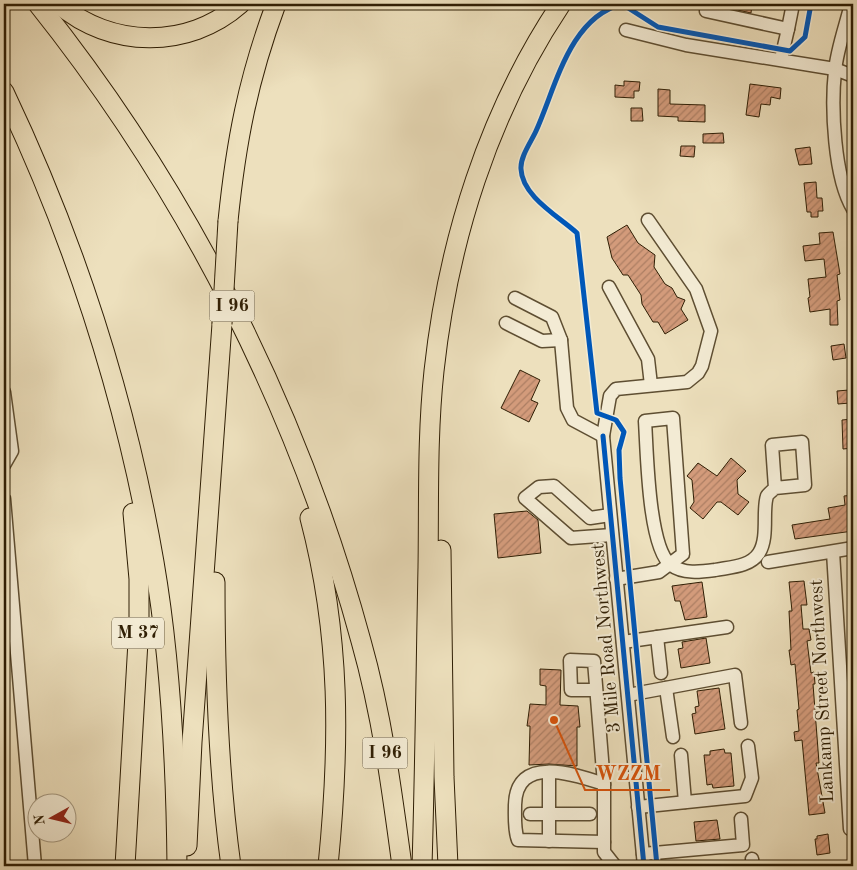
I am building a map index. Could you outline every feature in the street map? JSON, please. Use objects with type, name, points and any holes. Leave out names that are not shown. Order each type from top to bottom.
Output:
[{"type":"highway","name":"I 96","points":[[38,4],[109,98],[168,187],[236,313],[280,405],[314,493],[362,641],[380,726],[402,866]]},
{"type":"highway","points":[[58,4],[76,18],[98,28],[129,37],[156,38],[187,33],[204,27],[220,19],[240,4]]},
{"type":"highway","points":[[186,866],[193,732],[228,221],[240,124],[260,50],[276,4]]},
{"type":"highway","points":[[422,866],[434,373],[442,308],[457,238],[487,147],[519,77],[561,4]]},
{"type":"highway","points":[[4,92],[34,156],[68,241],[102,346],[143,503],[162,625],[172,744],[177,866]]},
{"type":"highway","points":[[434,373],[440,437],[444,758],[448,866]]},
{"type":"highway","name":"M 37","points":[[117,401],[136,531],[139,579],[139,624],[124,866]]},
{"type":"highway","points":[[280,405],[318,548],[334,650],[337,741],[328,866]]},
{"type":"highway","points":[[210,503],[215,536],[217,716],[222,790],[231,866]]},
{"type":"street","points":[[781,59],[793,4]]},
{"type":"street","points":[[851,4],[849,32],[835,69],[834,93],[837,152],[841,182],[853,209]]},
{"type":"street","points":[[706,11],[788,29]]},
{"type":"street","points":[[626,30],[686,44],[835,69],[853,76]]},
{"type":"street","name":"3 Mile Road Northwest","points":[[644,860],[603,436],[610,396],[616,390],[687,382],[692,379],[702,366],[711,331],[696,289],[648,220]]},
{"type":"street","points":[[609,287],[648,359],[651,385]]},
{"type":"street","points":[[515,298],[552,317],[561,340],[567,408],[572,420],[603,436]]},
{"type":"street","points":[[506,323],[542,341],[561,340]]},
{"type":"street","points":[[4,392],[12,451],[4,465]]},
{"type":"street","points":[[616,579],[653,574],[669,564],[683,554],[673,418],[645,421],[654,525],[657,542],[669,564],[685,571],[702,572],[736,566],[752,560],[760,552],[763,540],[767,496],[775,488]]},
{"type":"street","points":[[610,515],[590,518],[554,486],[539,487],[525,498],[571,538],[612,535]]},
{"type":"street","points":[[4,500],[10,651],[35,866]]},
{"type":"street","points":[[768,562],[853,548]]},
{"type":"street","name":"Lankamp Street Northwest","points":[[833,552],[850,829]]},
{"type":"street","points":[[623,642],[727,627]]},
{"type":"street","points":[[657,637],[661,673]]},
{"type":"street","points":[[628,695],[735,675],[741,722]]},
{"type":"street","points":[[666,688],[673,737]]},
{"type":"street","points":[[596,690],[604,784],[604,842],[606,856],[614,866]]},
{"type":"street","points":[[638,807],[745,796],[752,778],[748,746]]},
{"type":"street","points":[[681,755],[685,802]]},
{"type":"street","points":[[604,784],[578,775],[549,772],[530,774],[516,793],[515,806],[518,840],[604,842]]},
{"type":"street","points":[[549,772],[549,841]]},
{"type":"street","points":[[530,814],[590,814]]},
{"type":"street","points":[[644,860],[743,845],[741,819]]},
{"type":"building","points":[[733,4],[752,4],[751,13],[733,9]]},
{"type":"building","points":[[624,81],[640,82],[639,91],[634,91],[634,98],[615,97],[615,85],[624,86]]},
{"type":"building","points":[[750,84],[781,88],[780,99],[771,97],[770,105],[761,104],[759,117],[746,115]]},
{"type":"building","points":[[658,89],[670,90],[670,104],[705,105],[705,122],[678,121],[678,117],[658,116]]},
{"type":"building","points":[[631,108],[642,108],[643,121],[631,121]]},
{"type":"building","points":[[723,133],[724,143],[703,143],[703,134]]},
{"type":"building","points":[[681,146],[695,146],[694,157],[680,156]]},
{"type":"building","points":[[810,147],[812,164],[799,165],[795,149]]},
{"type":"building","points":[[816,182],[817,198],[822,198],[823,211],[818,211],[818,217],[811,217],[811,212],[807,212],[804,183]]},
{"type":"building","points":[[627,225],[638,243],[655,255],[654,267],[665,284],[672,288],[677,297],[685,300],[681,309],[688,320],[665,334],[658,322],[653,322],[642,304],[641,295],[628,275],[623,275],[612,258],[607,237]]},
{"type":"building","points":[[833,232],[840,274],[837,275],[840,300],[837,301],[838,325],[830,325],[830,309],[810,312],[808,279],[826,277],[824,259],[805,261],[803,246],[820,244],[819,233]]},
{"type":"building","points":[[844,344],[846,358],[833,360],[831,346]]},
{"type":"building","points":[[520,370],[540,380],[531,400],[538,403],[529,422],[501,408]]},
{"type":"building","points":[[849,390],[850,403],[838,404],[837,391]]},
{"type":"building","points":[[853,419],[853,448],[843,449],[842,420]]},
{"type":"building","points":[[731,458],[746,471],[737,480],[738,494],[749,502],[738,515],[721,502],[717,502],[703,519],[690,508],[694,502],[692,480],[687,476],[698,463],[717,476]]},
{"type":"building","points":[[853,495],[853,531],[795,539],[792,525],[830,519],[828,508],[845,505],[844,496]]},
{"type":"building","points":[[527,511],[538,520],[541,553],[498,558],[494,514]]},
{"type":"building","points":[[804,581],[807,605],[801,605],[803,629],[809,629],[811,640],[807,641],[811,673],[814,672],[815,684],[813,684],[819,763],[816,763],[825,813],[809,815],[802,740],[795,741],[794,732],[799,731],[797,710],[799,709],[795,664],[791,665],[789,650],[791,650],[789,611],[792,611],[789,582]]},
{"type":"building","points":[[702,582],[707,617],[685,620],[680,601],[675,601],[672,586]]},
{"type":"building","points":[[706,638],[710,663],[681,668],[678,649],[683,648],[682,642]]},
{"type":"building","points":[[540,669],[561,670],[560,705],[578,706],[580,727],[577,727],[577,766],[529,765],[530,726],[527,726],[530,704],[546,705],[546,686],[540,685]]},
{"type":"building","points":[[719,688],[725,729],[695,734],[692,714],[696,713],[695,707],[699,706],[697,691]]},
{"type":"building","points":[[724,749],[725,753],[731,753],[734,786],[713,788],[712,784],[707,785],[704,755],[710,755],[710,751]]},
{"type":"building","points":[[717,820],[720,839],[696,841],[694,822]]},
{"type":"building","points":[[828,834],[830,853],[817,855],[815,839],[817,839],[817,836]]},
{"type":"cycle path","points":[[657,866],[620,478],[619,450],[624,432],[616,420],[597,413],[577,233],[534,197],[523,179],[521,164],[567,56],[589,24],[604,12],[622,4],[658,27],[790,51],[805,37],[811,4]]},
{"type":"cycle path","points":[[603,436],[644,866]]},
{"type":"place","name":"WZZM","points":[[554,720]]}]
